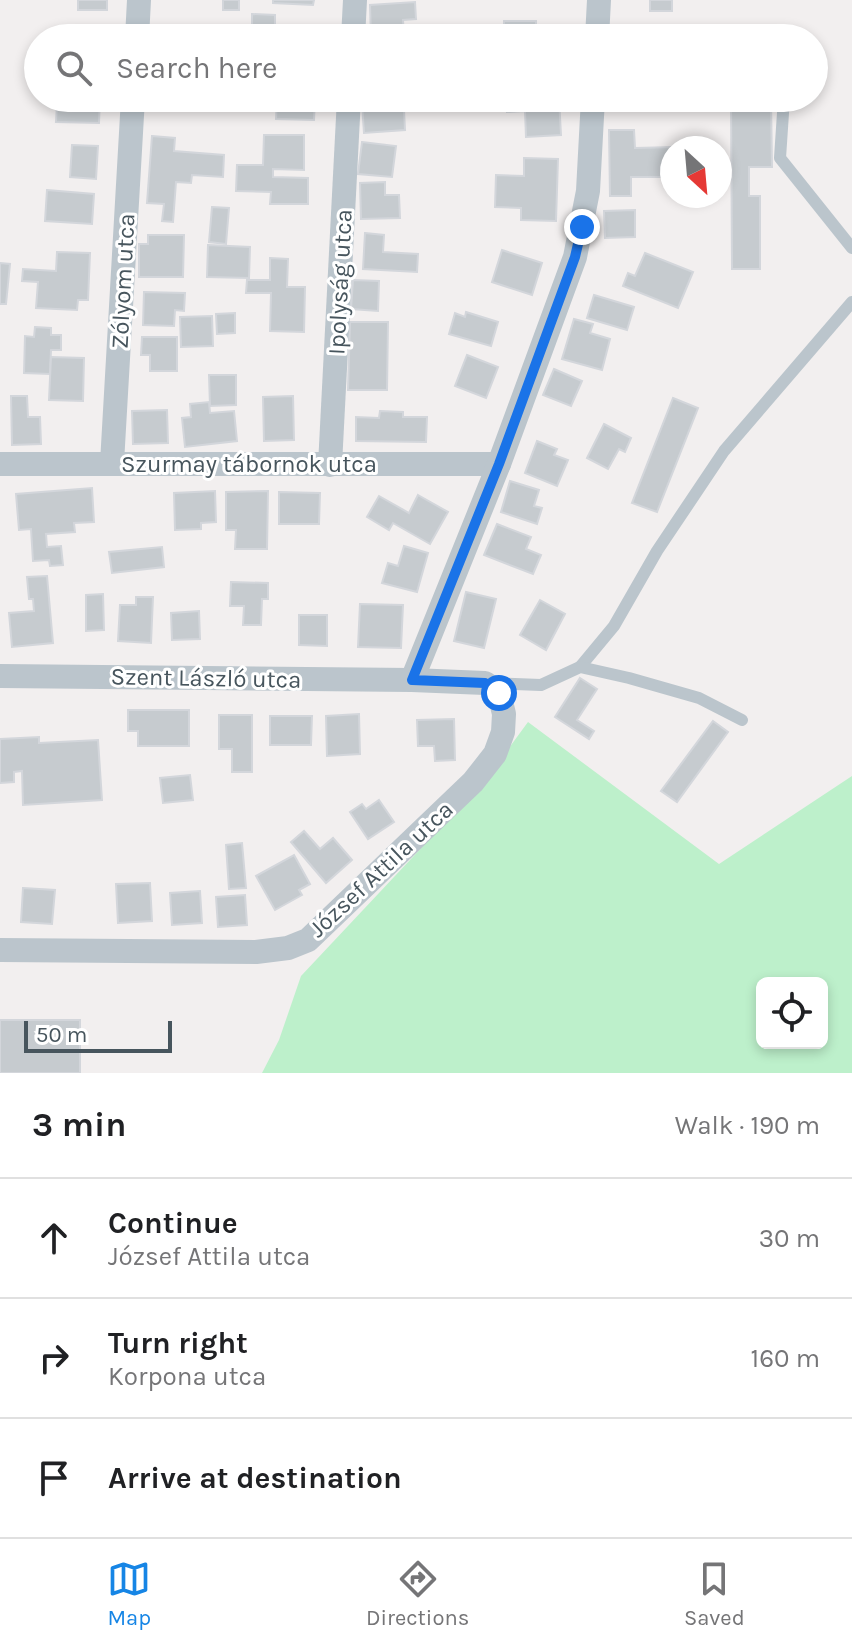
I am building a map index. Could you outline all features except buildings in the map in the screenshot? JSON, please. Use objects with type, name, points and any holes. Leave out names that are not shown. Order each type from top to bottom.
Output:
[{"type":"street","points":[[138,24],[139,0]]},
{"type":"street","points":[[354,24],[355,0]]},
{"type":"street","points":[[598,24],[599,0]]},
{"type":"street","name":"Zólyom utca","points":[[112,463],[132,112]]},
{"type":"street","name":"Ipolyság utca","points":[[330,465],[348,112]]},
{"type":"street","points":[[485,683],[412,680],[499,464],[575,257],[588,191],[592,112]]},
{"type":"street","name":"Szurmay tábornok utca","points":[[0,464],[499,464]]},
{"type":"street","name":"Szent László utca","points":[[0,676],[412,680]]},
{"type":"street","name":"József Attila utca","points":[[0,950],[256,952],[288,948],[308,940],[473,782],[495,754],[503,732],[504,714],[499,693],[485,683]]},
{"type":"lane","points":[[783,112],[780,158],[852,248]]},
{"type":"lane","points":[[485,683],[541,685],[580,667],[614,626],[657,551],[724,451],[852,302]]},
{"type":"lane","points":[[580,667],[699,698],[742,720]]},
{"type":"green space","points":[[528,722],[719,864],[852,776],[852,1073],[262,1073],[279,1040],[301,976],[487,778]]},
{"type":"route","points":[[499,693],[485,683],[412,680],[499,464],[575,257],[582,227]]}]
